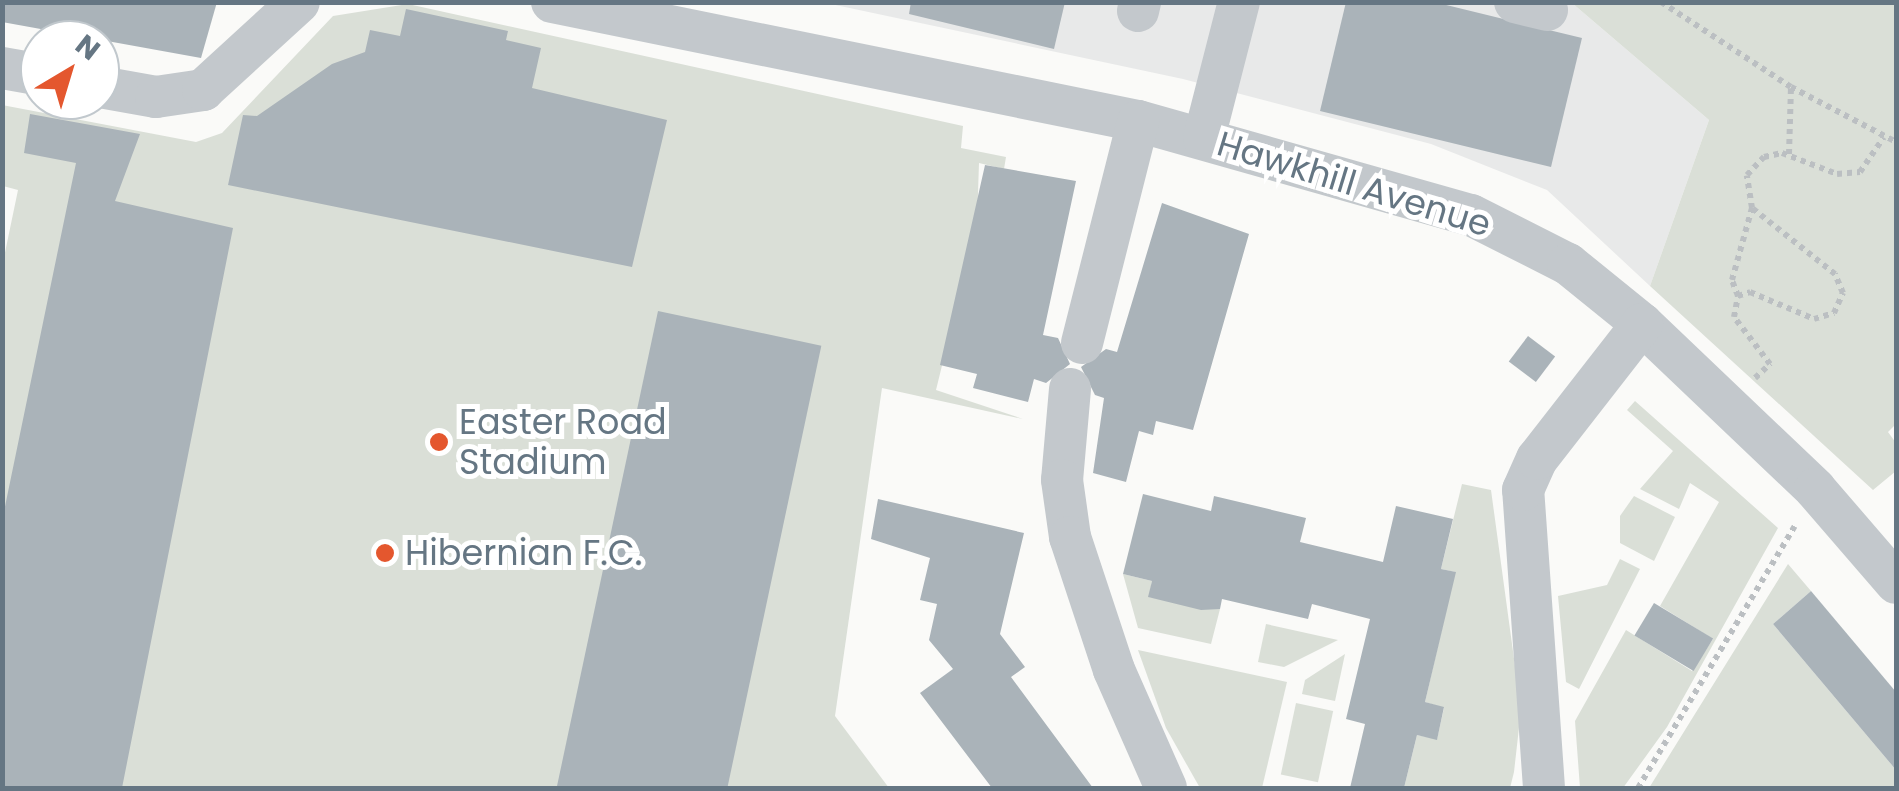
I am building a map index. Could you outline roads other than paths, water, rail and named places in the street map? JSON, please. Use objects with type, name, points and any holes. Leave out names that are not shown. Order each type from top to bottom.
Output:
[{"type":"street","points":[[120,91],[156,97],[203,90],[299,2]]},
{"type":"street","name":"Hawkhill Avenue","points":[[552,2],[686,14],[1138,121],[1471,214],[1568,264],[1642,324],[1815,490],[1896,582]]},
{"type":"street","points":[[1204,138],[1240,2]]},
{"type":"street","points":[[1082,343],[1138,121]]},
{"type":"street","points":[[1544,788],[1523,490],[1537,459],[1642,324]]},
{"type":"street","points":[[1070,389],[1062,480],[1070,537],[1126,702],[1166,788]]},
{"type":"place","name":"Easter Road Stadium","points":[[439,442]]},
{"type":"place","name":"Hibernian F.C.","points":[[385,553]]}]
